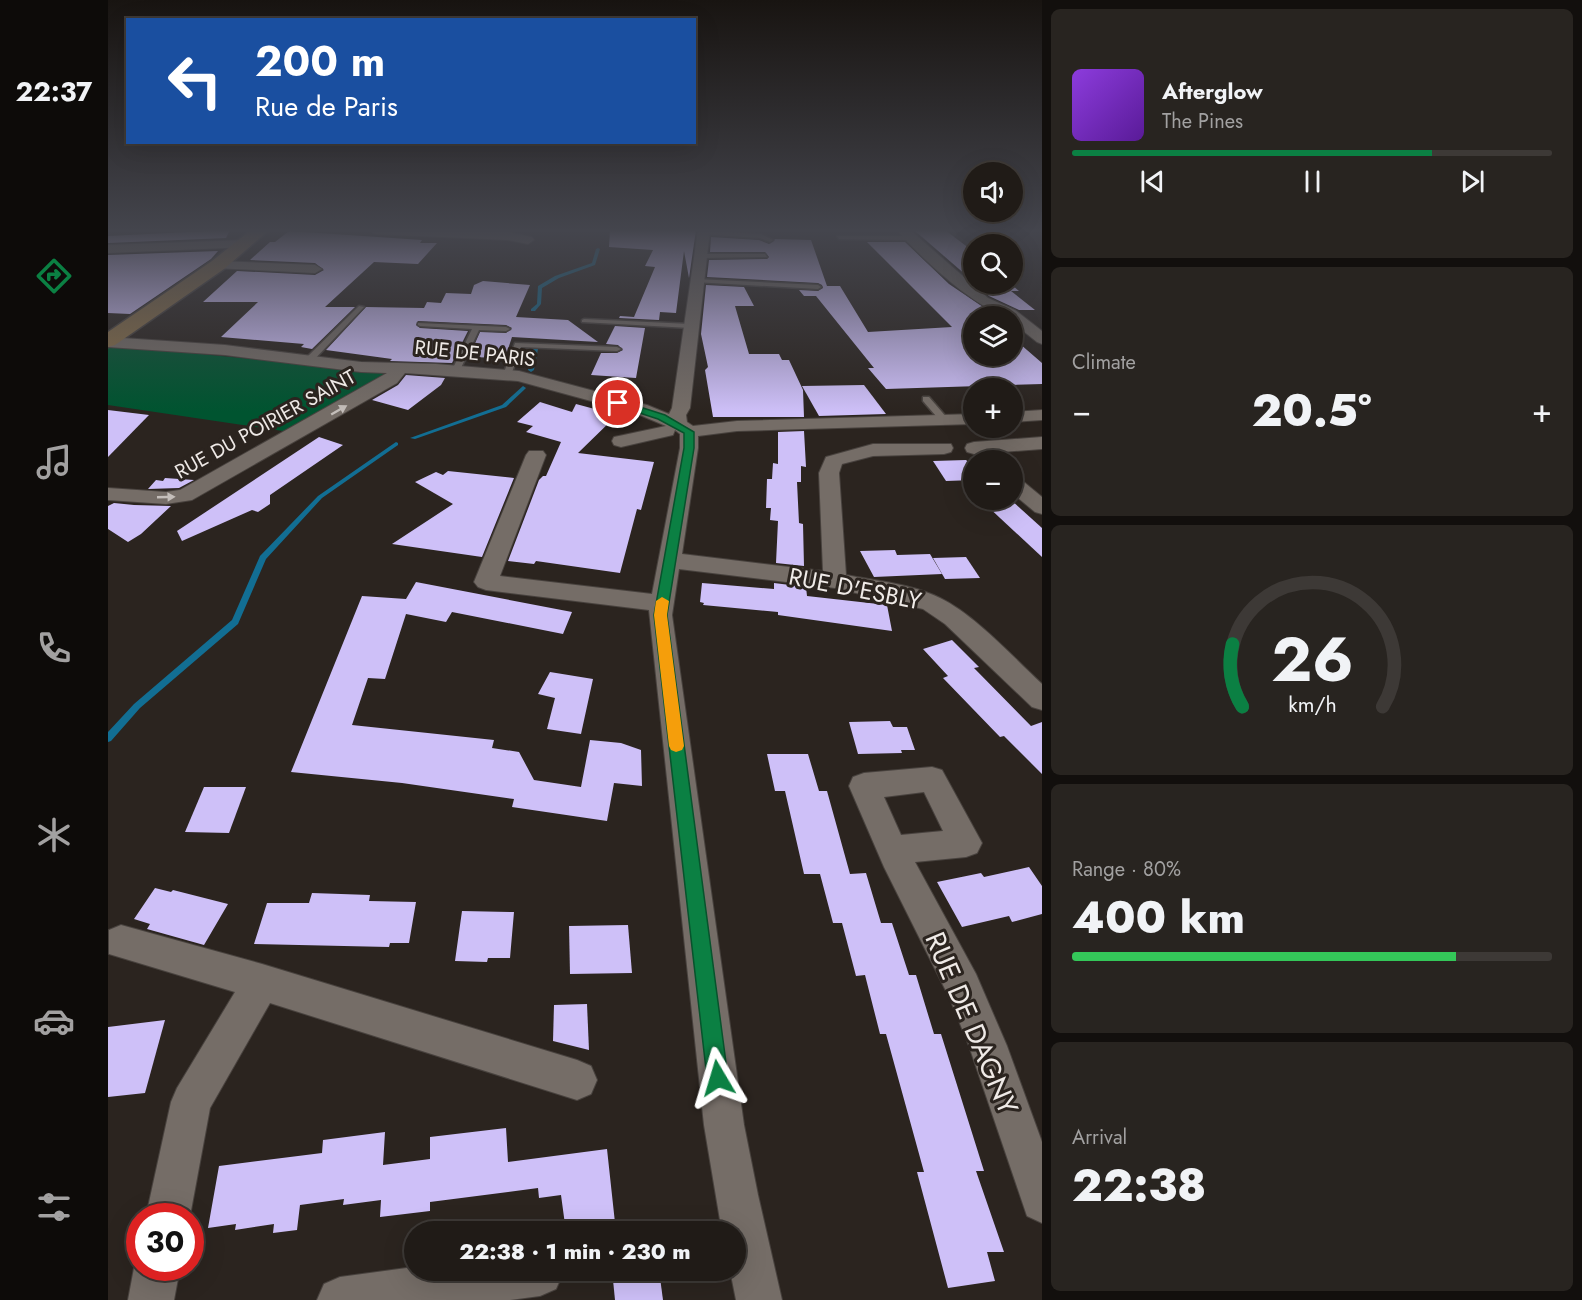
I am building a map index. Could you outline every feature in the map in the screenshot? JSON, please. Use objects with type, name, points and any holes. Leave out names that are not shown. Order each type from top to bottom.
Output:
[{"type":"street","points":[[108,341],[180,291]]},
{"type":"street","points":[[695,291],[681,408],[677,415],[678,429],[689,448],[660,615],[724,1125],[736,1196],[759,1300]]},
{"type":"street","points":[[970,291],[983,301],[1010,313],[1042,339]]},
{"type":"street","name":"RUE DE PARIS","points":[[108,341],[225,350],[361,367],[456,370],[507,375],[641,409],[678,429],[963,420]]},
{"type":"street","name":"RUE DU POIRIER SAINT","points":[[108,494],[166,498],[185,496],[392,379],[400,368]]},
{"type":"street","points":[[1023,416],[1042,415]]},
{"type":"street","points":[[945,421],[977,450]]},
{"type":"street","points":[[621,441],[678,429]]},
{"type":"street","points":[[1003,450],[1042,443]]},
{"type":"street","points":[[835,580],[829,473],[833,461],[847,454],[868,451],[944,448]]},
{"type":"street","points":[[536,454],[486,582],[662,603]]},
{"type":"street","points":[[1023,491],[1042,507]]},
{"type":"street","name":"RUE D'ESBLY","points":[[668,560],[835,580],[910,596],[931,603],[954,618],[1042,700]]},
{"type":"street","name":"RUE DE DAGNY","points":[[892,850],[963,987],[988,1046],[1042,1201]]},
{"type":"street","points":[[121,942],[262,982],[577,1080]]},
{"type":"street","points":[[171,1203],[191,1102],[262,982]]},
{"type":"street","points":[[151,1300],[155,1281]]},
{"type":"street","points":[[340,1300],[481,1281]]},
{"type":"lane","points":[[308,361],[361,307]]},
{"type":"lane","points":[[584,321],[690,326]]},
{"type":"lane","points":[[420,324],[506,329]]},
{"type":"lane","points":[[456,370],[477,327]]},
{"type":"lane","points":[[507,375],[518,345],[617,349]]},
{"type":"lane","points":[[926,399],[945,421]]},
{"type":"green space","points":[[120,346],[381,372],[385,376],[290,432],[108,405],[108,348]]},
{"type":"building","points":[[108,291],[164,291],[130,314],[108,313]]},
{"type":"building","points":[[215,291],[343,291],[325,307],[355,307],[312,349],[301,347],[304,344],[221,337],[258,302],[203,302]]},
{"type":"building","points":[[472,291],[528,291],[516,317],[568,320],[598,342],[512,337],[505,358],[469,357],[480,332],[506,333],[512,328],[506,325],[418,321],[416,325],[420,328],[468,331],[452,363],[390,361],[392,359],[326,350],[366,307],[424,308],[427,302],[441,303],[446,293],[471,294]]},
{"type":"building","points":[[645,291],[679,291],[676,313],[660,312],[659,320],[619,318],[620,316],[634,317]]},
{"type":"building","points":[[705,291],[746,291],[754,306],[735,306],[749,354],[779,354],[782,360],[789,360],[803,390],[804,417],[713,417],[705,370],[708,367],[701,334]]},
{"type":"building","points":[[800,291],[843,291],[868,332],[952,327],[916,291],[959,291],[982,306],[963,306],[963,366],[1023,366],[1023,347],[1042,363],[1042,384],[1023,385],[1023,378],[963,378],[963,387],[886,389],[868,368],[874,368],[816,296],[804,296]]},
{"type":"building","points":[[987,294],[1015,294],[1035,310],[1023,310],[1023,306],[1010,306]]},
{"type":"building","points":[[615,326],[645,328],[636,378],[591,375],[601,353],[617,353],[623,350],[618,345],[606,344]]},
{"type":"building","points":[[406,375],[445,378],[441,385],[408,410],[372,400],[398,385]]},
{"type":"building","points":[[864,385],[886,414],[819,416],[802,386]]},
{"type":"building","points":[[540,402],[572,412],[576,404],[617,415],[578,453],[654,462],[641,510],[637,509],[620,573],[536,561],[534,564],[508,561],[539,480],[546,476],[561,442],[526,432],[533,426],[517,422]]},
{"type":"building","points":[[108,410],[149,415],[108,457]]},
{"type":"building","points":[[804,431],[806,467],[801,466],[801,482],[797,482],[799,523],[803,524],[804,566],[776,563],[778,521],[770,520],[771,508],[766,508],[767,479],[772,479],[773,463],[778,464],[778,432]]},
{"type":"building","points":[[319,437],[343,445],[270,495],[270,504],[258,512],[252,510],[182,541],[177,531]]},
{"type":"building","points":[[963,460],[963,480],[946,481],[933,461]]},
{"type":"building","points":[[448,471],[514,478],[482,557],[392,544],[453,504],[415,482],[436,472],[443,475]]},
{"type":"building","points":[[165,478],[194,480],[179,488],[148,489],[156,480],[163,481]]},
{"type":"building","points":[[114,503],[171,506],[141,534],[128,542],[108,529],[108,506]]},
{"type":"building","points":[[991,510],[1022,510],[1042,528],[1042,557]]},
{"type":"building","points":[[895,550],[897,555],[930,554],[942,574],[874,577],[860,551]]},
{"type":"building","points":[[966,557],[980,578],[945,579],[933,558]]},
{"type":"building","points":[[416,582],[572,612],[563,634],[452,612],[446,622],[406,614],[385,679],[368,678],[352,725],[494,740],[492,748],[519,752],[534,780],[581,787],[590,740],[621,743],[641,750],[642,786],[614,783],[607,821],[512,807],[514,799],[402,783],[291,772],[362,596],[406,599]]},
{"type":"building","points":[[702,583],[774,589],[774,583],[806,587],[807,596],[887,605],[892,631],[778,615],[778,612],[703,605],[704,603],[700,602]]},
{"type":"building","points":[[952,640],[979,667],[974,668],[1031,726],[1042,722],[1042,774],[1004,736],[1000,737],[943,678],[948,676],[923,649]]},
{"type":"building","points":[[550,672],[593,679],[581,734],[547,729],[555,698],[538,694]]},
{"type":"building","points":[[890,721],[893,727],[907,727],[915,750],[901,750],[902,753],[858,754],[849,722]]},
{"type":"building","points":[[767,754],[808,754],[819,791],[827,791],[850,874],[866,873],[881,923],[892,923],[909,975],[916,975],[934,1034],[941,1034],[984,1171],[976,1171],[1004,1252],[987,1252],[995,1281],[948,1288],[917,1172],[924,1172],[886,1034],[880,1034],[865,975],[856,976],[842,923],[833,923],[820,874],[804,874],[785,791],[775,791]]},
{"type":"building","points":[[204,787],[246,787],[229,833],[185,832]]},
{"type":"building","points":[[1029,867],[1042,886],[1042,914],[1012,922],[1009,916],[962,927],[937,882],[981,873],[984,877]]},
{"type":"building","points":[[155,888],[171,892],[173,890],[228,904],[204,945],[147,929],[150,924],[134,919]]},
{"type":"building","points":[[312,893],[370,895],[369,901],[416,902],[409,943],[390,943],[389,947],[254,944],[267,903],[309,903]]},
{"type":"building","points":[[462,911],[514,912],[510,958],[488,958],[487,962],[455,961]]},
{"type":"building","points":[[628,925],[632,973],[570,974],[569,926]]},
{"type":"building","points":[[587,1004],[589,1050],[553,1041],[554,1005]]},
{"type":"building","points":[[165,1020],[145,1093],[108,1097],[108,1027]]},
{"type":"building","points":[[506,1128],[508,1162],[607,1149],[615,1221],[565,1221],[561,1195],[539,1198],[538,1188],[430,1202],[430,1211],[380,1217],[381,1200],[343,1205],[344,1199],[300,1205],[297,1230],[273,1233],[274,1224],[235,1230],[236,1224],[208,1228],[219,1166],[322,1153],[323,1140],[385,1132],[383,1165],[430,1159],[430,1137]]},
{"type":"building","points":[[613,1281],[660,1281],[663,1300],[615,1300]]},
{"type":"waterway","points":[[533,310],[539,304],[540,291]]},
{"type":"waterway","points":[[531,370],[535,349]]},
{"type":"waterway","points":[[413,438],[504,406],[523,388]]},
{"type":"waterway","points":[[108,738],[137,706],[235,622],[263,558],[320,497],[396,444]]},
{"type":"slow traffic","points":[[662,601],[660,615],[676,746]]},
{"type":"route","points":[[618,403],[662,417],[689,432],[689,448],[660,615],[718,1078]]}]
